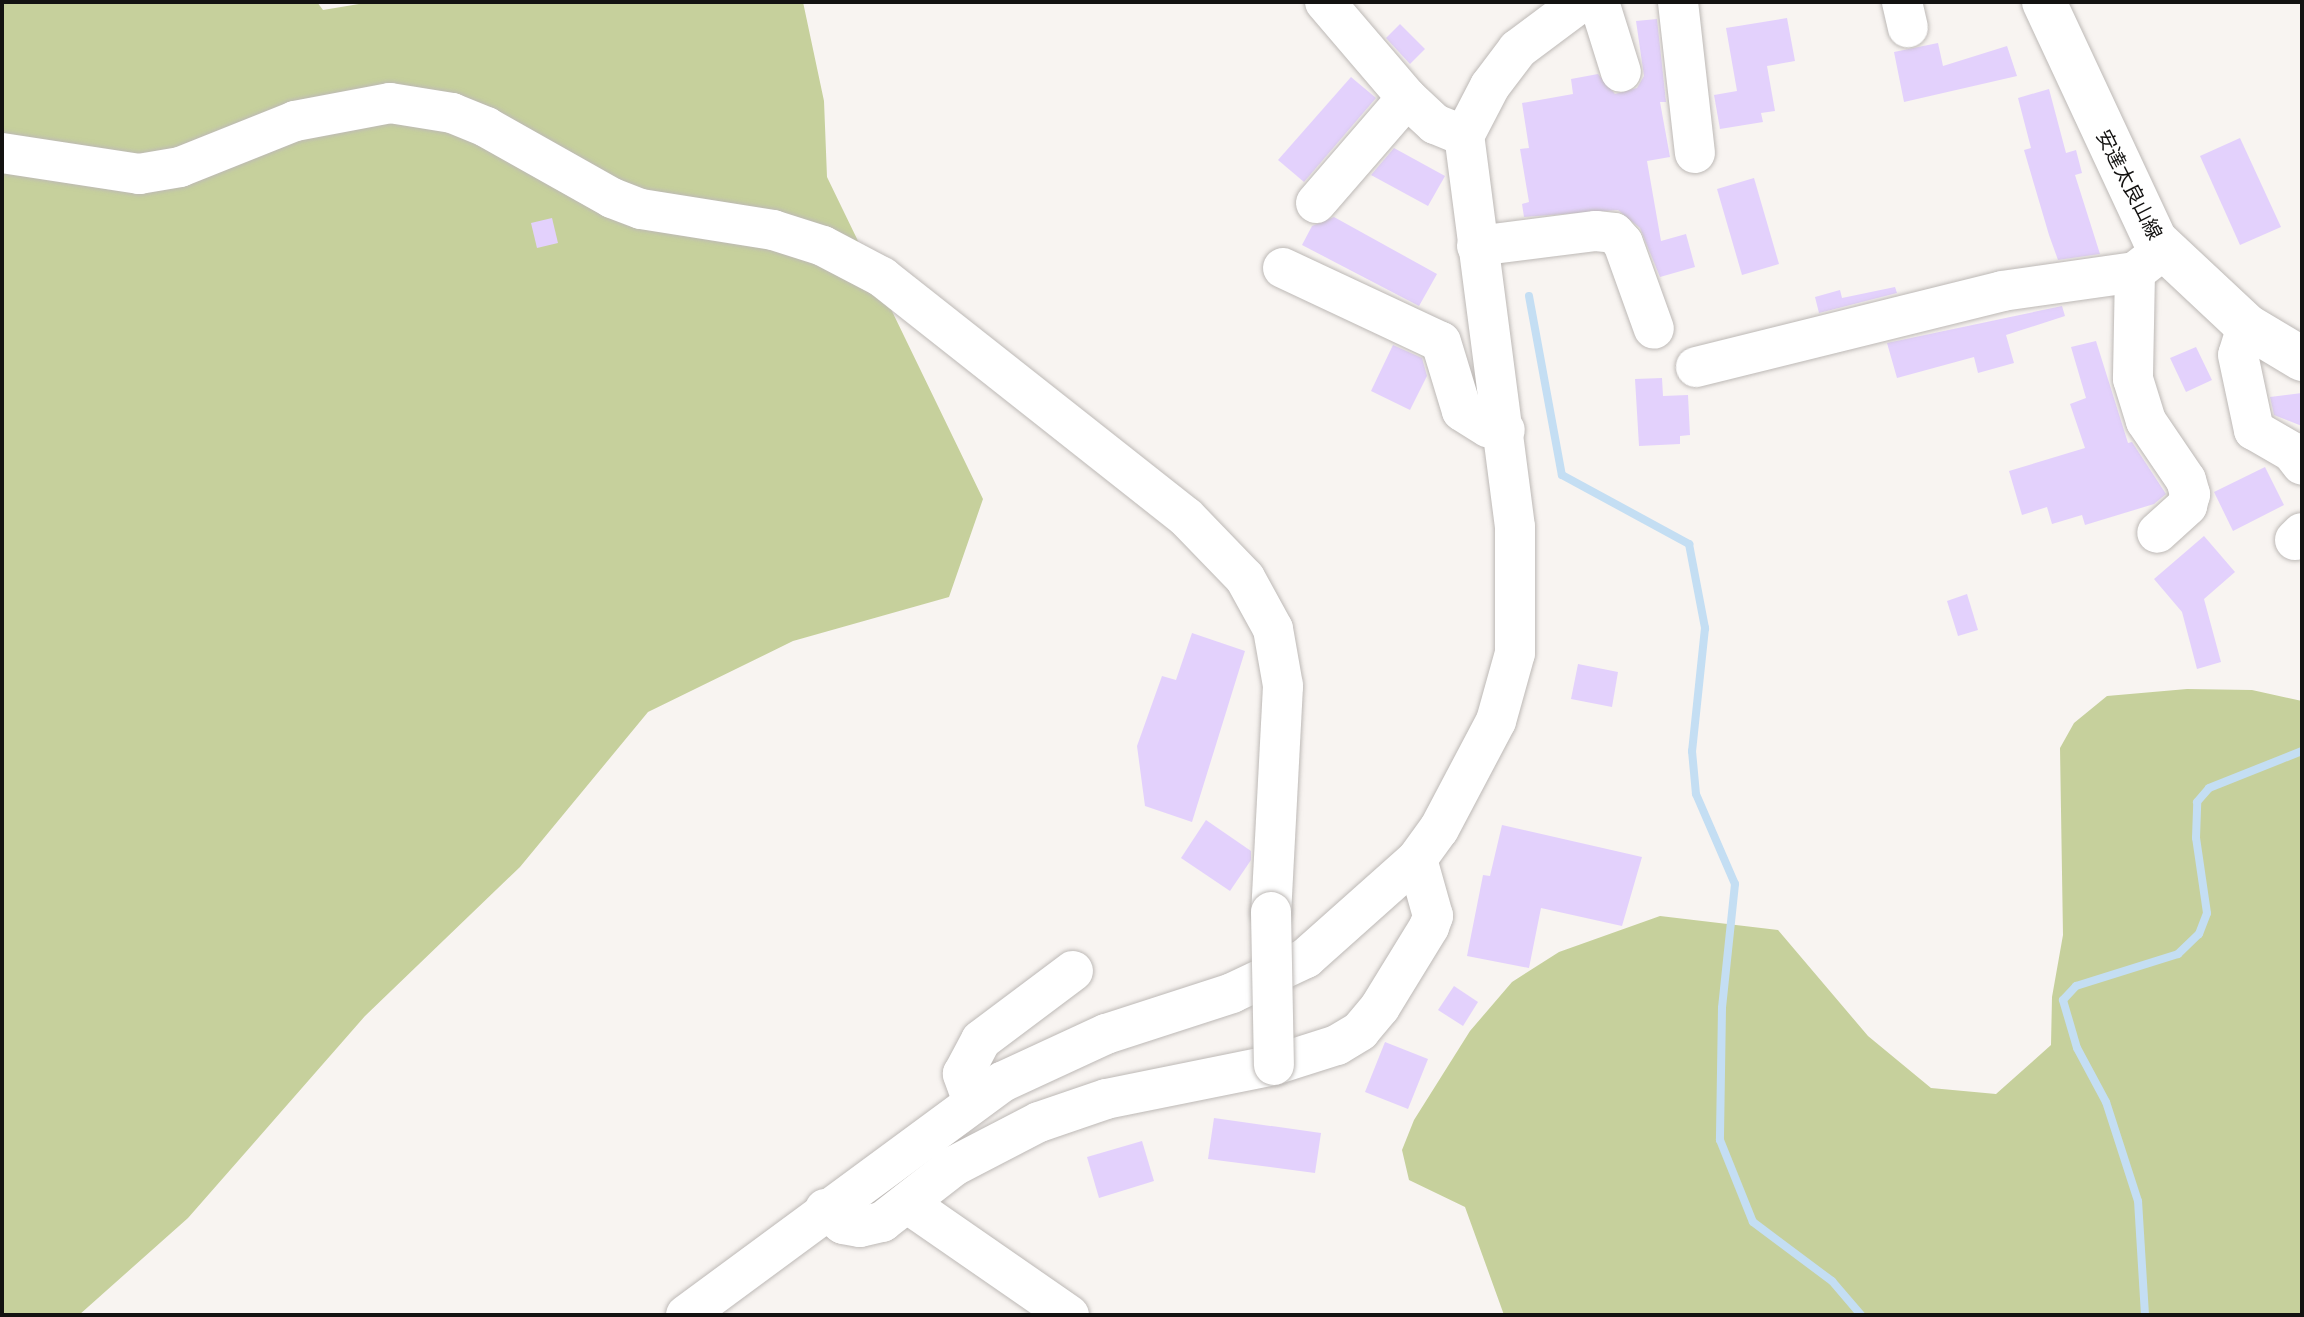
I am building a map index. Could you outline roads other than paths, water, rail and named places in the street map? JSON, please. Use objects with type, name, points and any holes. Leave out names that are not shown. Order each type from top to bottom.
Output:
[{"type":"main road","name":"安達太良山線","points":[[2044,2],[2116,167],[2149,261],[2302,359]]},
{"type":"street","points":[[1325,2],[1407,98],[1435,124],[1464,136]]},
{"type":"street","points":[[708,1308],[825,1209],[973,1102],[1060,1053],[1270,978],[1306,958],[1417,859],[1496,721],[1515,653],[1515,527],[1505,430],[1464,136],[1490,86],[1518,49],[1581,2]]},
{"type":"street","points":[[1599,2],[1621,72]]},
{"type":"street","points":[[1678,2],[1695,153]]},
{"type":"street","points":[[1316,203],[1407,98]]},
{"type":"street","points":[[2,153],[139,174],[180,167],[295,121],[390,103],[452,113],[486,127],[626,204],[725,226],[773,230],[823,246],[882,277],[1186,517],[1245,578],[1273,629],[1283,686],[1271,912],[1274,1065]]},
{"type":"street","points":[[1477,246],[1596,231],[1614,233],[1623,243],[1654,329]]},
{"type":"street","points":[[1696,367],[2002,291],[2149,261],[2133,379],[2146,421],[2186,480],[2190,494],[2187,506],[2157,533]]},
{"type":"street","points":[[1283,268],[1441,342],[1462,411],[1488,427],[1505,430]]},
{"type":"street","points":[[2247,326],[2238,355],[2254,430],[2292,452],[2302,465]]},
{"type":"street","points":[[825,1209],[843,1224],[860,1227],[882,1222],[954,1166],[1039,1122],[1106,1099],[1274,1065],[1337,1045],[1360,1031],[1402,978],[1433,916],[1417,859]]},
{"type":"street","points":[[973,1102],[963,1074],[981,1040],[1073,971]]},
{"type":"street","points":[[907,1203],[1069,1315]]},
{"type":"waterway","points":[[1529,296],[1562,475],[1689,544],[1705,628],[1692,751],[1696,794],[1735,884],[1722,1008],[1720,1140],[1753,1222],[1832,1281],[1861,1315]]},
{"type":"waterway","points":[[2145,1315],[2138,1201],[2106,1102],[2077,1048],[2063,1000],[2076,986],[2178,954],[2199,934],[2207,913],[2196,838],[2197,802],[2209,788],[2302,751]]}]
